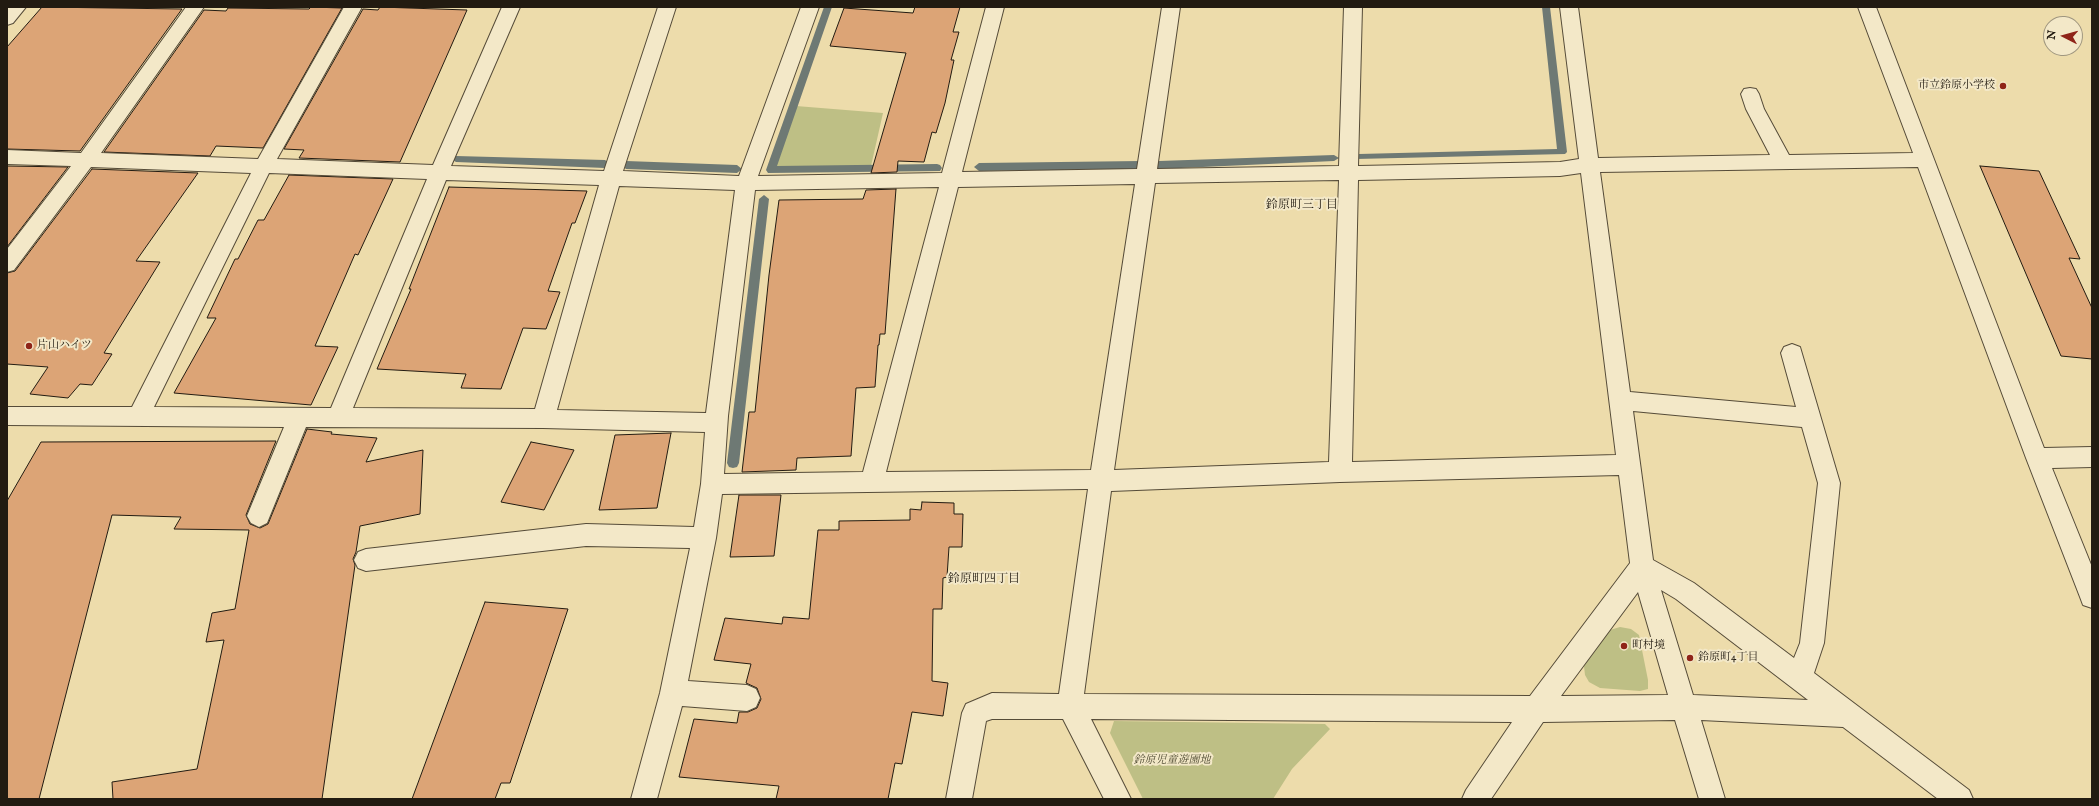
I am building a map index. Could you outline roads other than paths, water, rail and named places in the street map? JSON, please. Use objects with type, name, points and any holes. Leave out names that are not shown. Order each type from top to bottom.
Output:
[{"type":"street","points":[[7,19],[17,7]]},
{"type":"street","points":[[7,264],[86,160],[195,7]]},
{"type":"street","points":[[138,418],[264,165],[353,7]]},
{"type":"street","points":[[338,418],[439,172],[511,7]]},
{"type":"street","points":[[544,419],[610,178],[667,7]]},
{"type":"street","points":[[644,799],[673,693],[704,538],[712,484],[717,423],[746,183],[810,7]]},
{"type":"street","points":[[872,480],[995,7]]},
{"type":"street","points":[[1118,799],[1070,706],[1101,481],[1171,7]]},
{"type":"street","points":[[1340,472],[1353,7]]},
{"type":"street","points":[[1569,7],[1642,566],[1712,799]]},
{"type":"street","points":[[1867,7],[2036,458],[2092,597]]},
{"type":"street","points":[[1750,94],[1755,109],[1783,162]]},
{"type":"street","points":[[7,157],[746,183],[1349,173],[1560,168],[1589,165],[1925,160]]},
{"type":"street","points":[[1792,353],[1829,483],[1812,644],[1799,678]]},
{"type":"street","points":[[1620,400],[1811,418]]},
{"type":"street","points":[[7,416],[138,418],[300,417],[544,419],[717,423]]},
{"type":"street","points":[[259,516],[300,417]]},
{"type":"street","points":[[2036,458],[2092,457]]},
{"type":"street","points":[[712,484],[872,480],[1086,479],[1101,481],[1340,472],[1629,465]]},
{"type":"street","points":[[366,560],[586,535],[704,538]]},
{"type":"street","points":[[1642,566],[1685,591],[1960,799]]},
{"type":"street","points":[[1475,799],[1536,709],[1642,566]]},
{"type":"street","points":[[673,693],[747,698]]},
{"type":"street","points":[[959,799],[975,713],[992,706],[1536,709],[1685,707],[1848,714]]},
{"type":"waterway","points":[[828,7],[771,170],[937,168]]},
{"type":"waterway","points":[[1359,157],[1562,152],[1546,7]]},
{"type":"waterway","points":[[1159,165],[1334,158]]},
{"type":"waterway","points":[[456,159],[605,164]]},
{"type":"waterway","points":[[626,165],[737,169]]},
{"type":"waterway","points":[[979,167],[1141,165]]},
{"type":"waterway","points":[[733,463],[764,199]]},
{"type":"place","name":"市立鈴原小学校","points":[[2003,86]]},
{"type":"place","name":"片山ハイツ","points":[[29,346]]},
{"type":"place","name":"町村境","points":[[1624,646]]},
{"type":"place","name":"鈴原町4丁目","points":[[1690,658]]},
{"type":"district","name":"鈴原町三丁目","points":[[1302,206]]},
{"type":"district","name":"鈴原町四丁目","points":[[984,580]]},
{"type":"park label","name":"鈴原児童遊園地","points":[[1172,761]]}]
